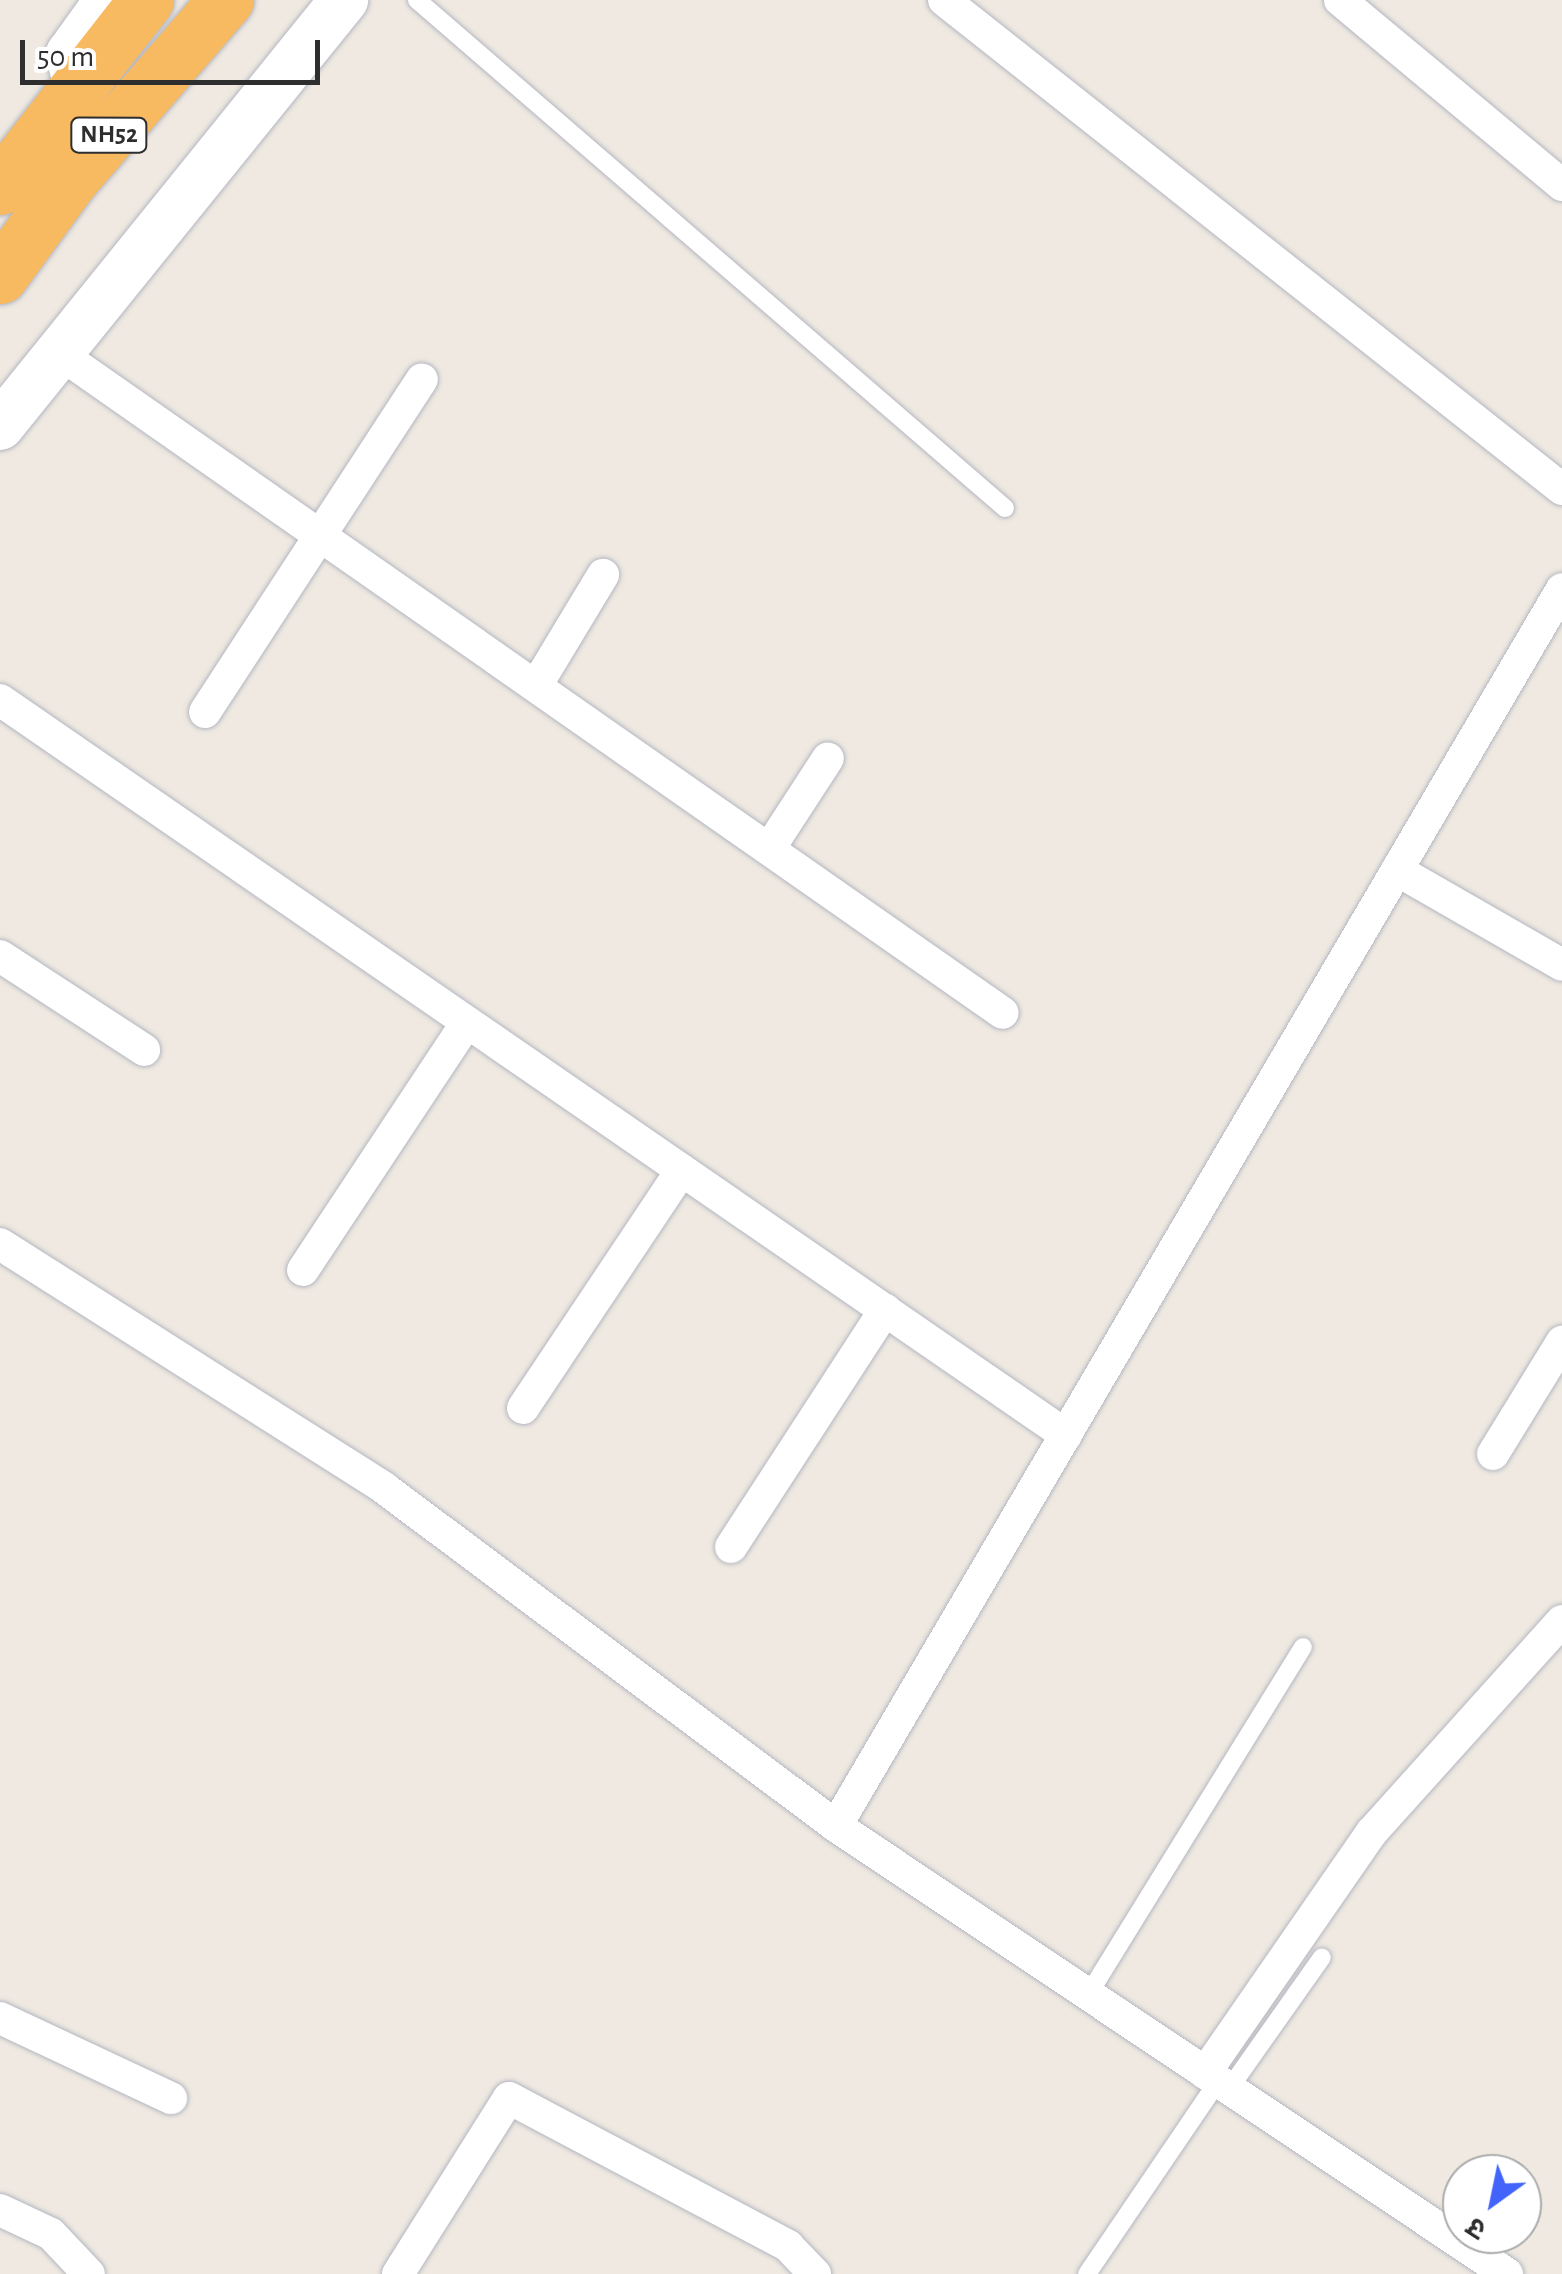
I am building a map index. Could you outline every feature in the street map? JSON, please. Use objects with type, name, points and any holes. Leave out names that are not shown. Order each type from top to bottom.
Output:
[{"type":"highway","name":"NH52","points":[[2,181],[146,0]]},
{"type":"highway","name":"NH52","points":[[0,276],[226,0]]},
{"type":"main road","points":[[78,87],[70,54],[109,0]]},
{"type":"main road","points":[[0,426],[344,0]]},
{"type":"street","points":[[944,0],[1562,489]]},
{"type":"street","points":[[1340,0],[1562,185]]},
{"type":"street","points":[[56,352],[1003,1012]]},
{"type":"street","points":[[205,712],[422,380]]},
{"type":"street","points":[[536,686],[602,576]]},
{"type":"street","points":[[836,1826],[1562,589]]},
{"type":"street","points":[[0,700],[1066,1434]]},
{"type":"street","points":[[769,849],[828,758]]},
{"type":"street","points":[[1397,870],[1562,966]]},
{"type":"street","points":[[0,956],[144,1050]]},
{"type":"street","points":[[303,1270],[467,1022]]},
{"type":"street","points":[[523,1408],[682,1170]]},
{"type":"street","points":[[0,1244],[384,1488],[836,1826],[1507,2274]]},
{"type":"street","points":[[731,1547],[885,1310]]},
{"type":"street","points":[[1493,1454],[1562,1342]]},
{"type":"street","points":[[1218,2081],[1372,1832],[1560,1627]]},
{"type":"street","points":[[0,2018],[171,2098]]},
{"type":"street","points":[[398,2274],[509,2098],[788,2246],[815,2274]]},
{"type":"street","points":[[0,2210],[51,2234],[89,2274]]},
{"type":"lane","points":[[417,0],[1005,508]]},
{"type":"lane","points":[[1088,1995],[1304,1648]]},
{"type":"lane","points":[[1087,2274],[1218,2081],[1322,1957]]}]
